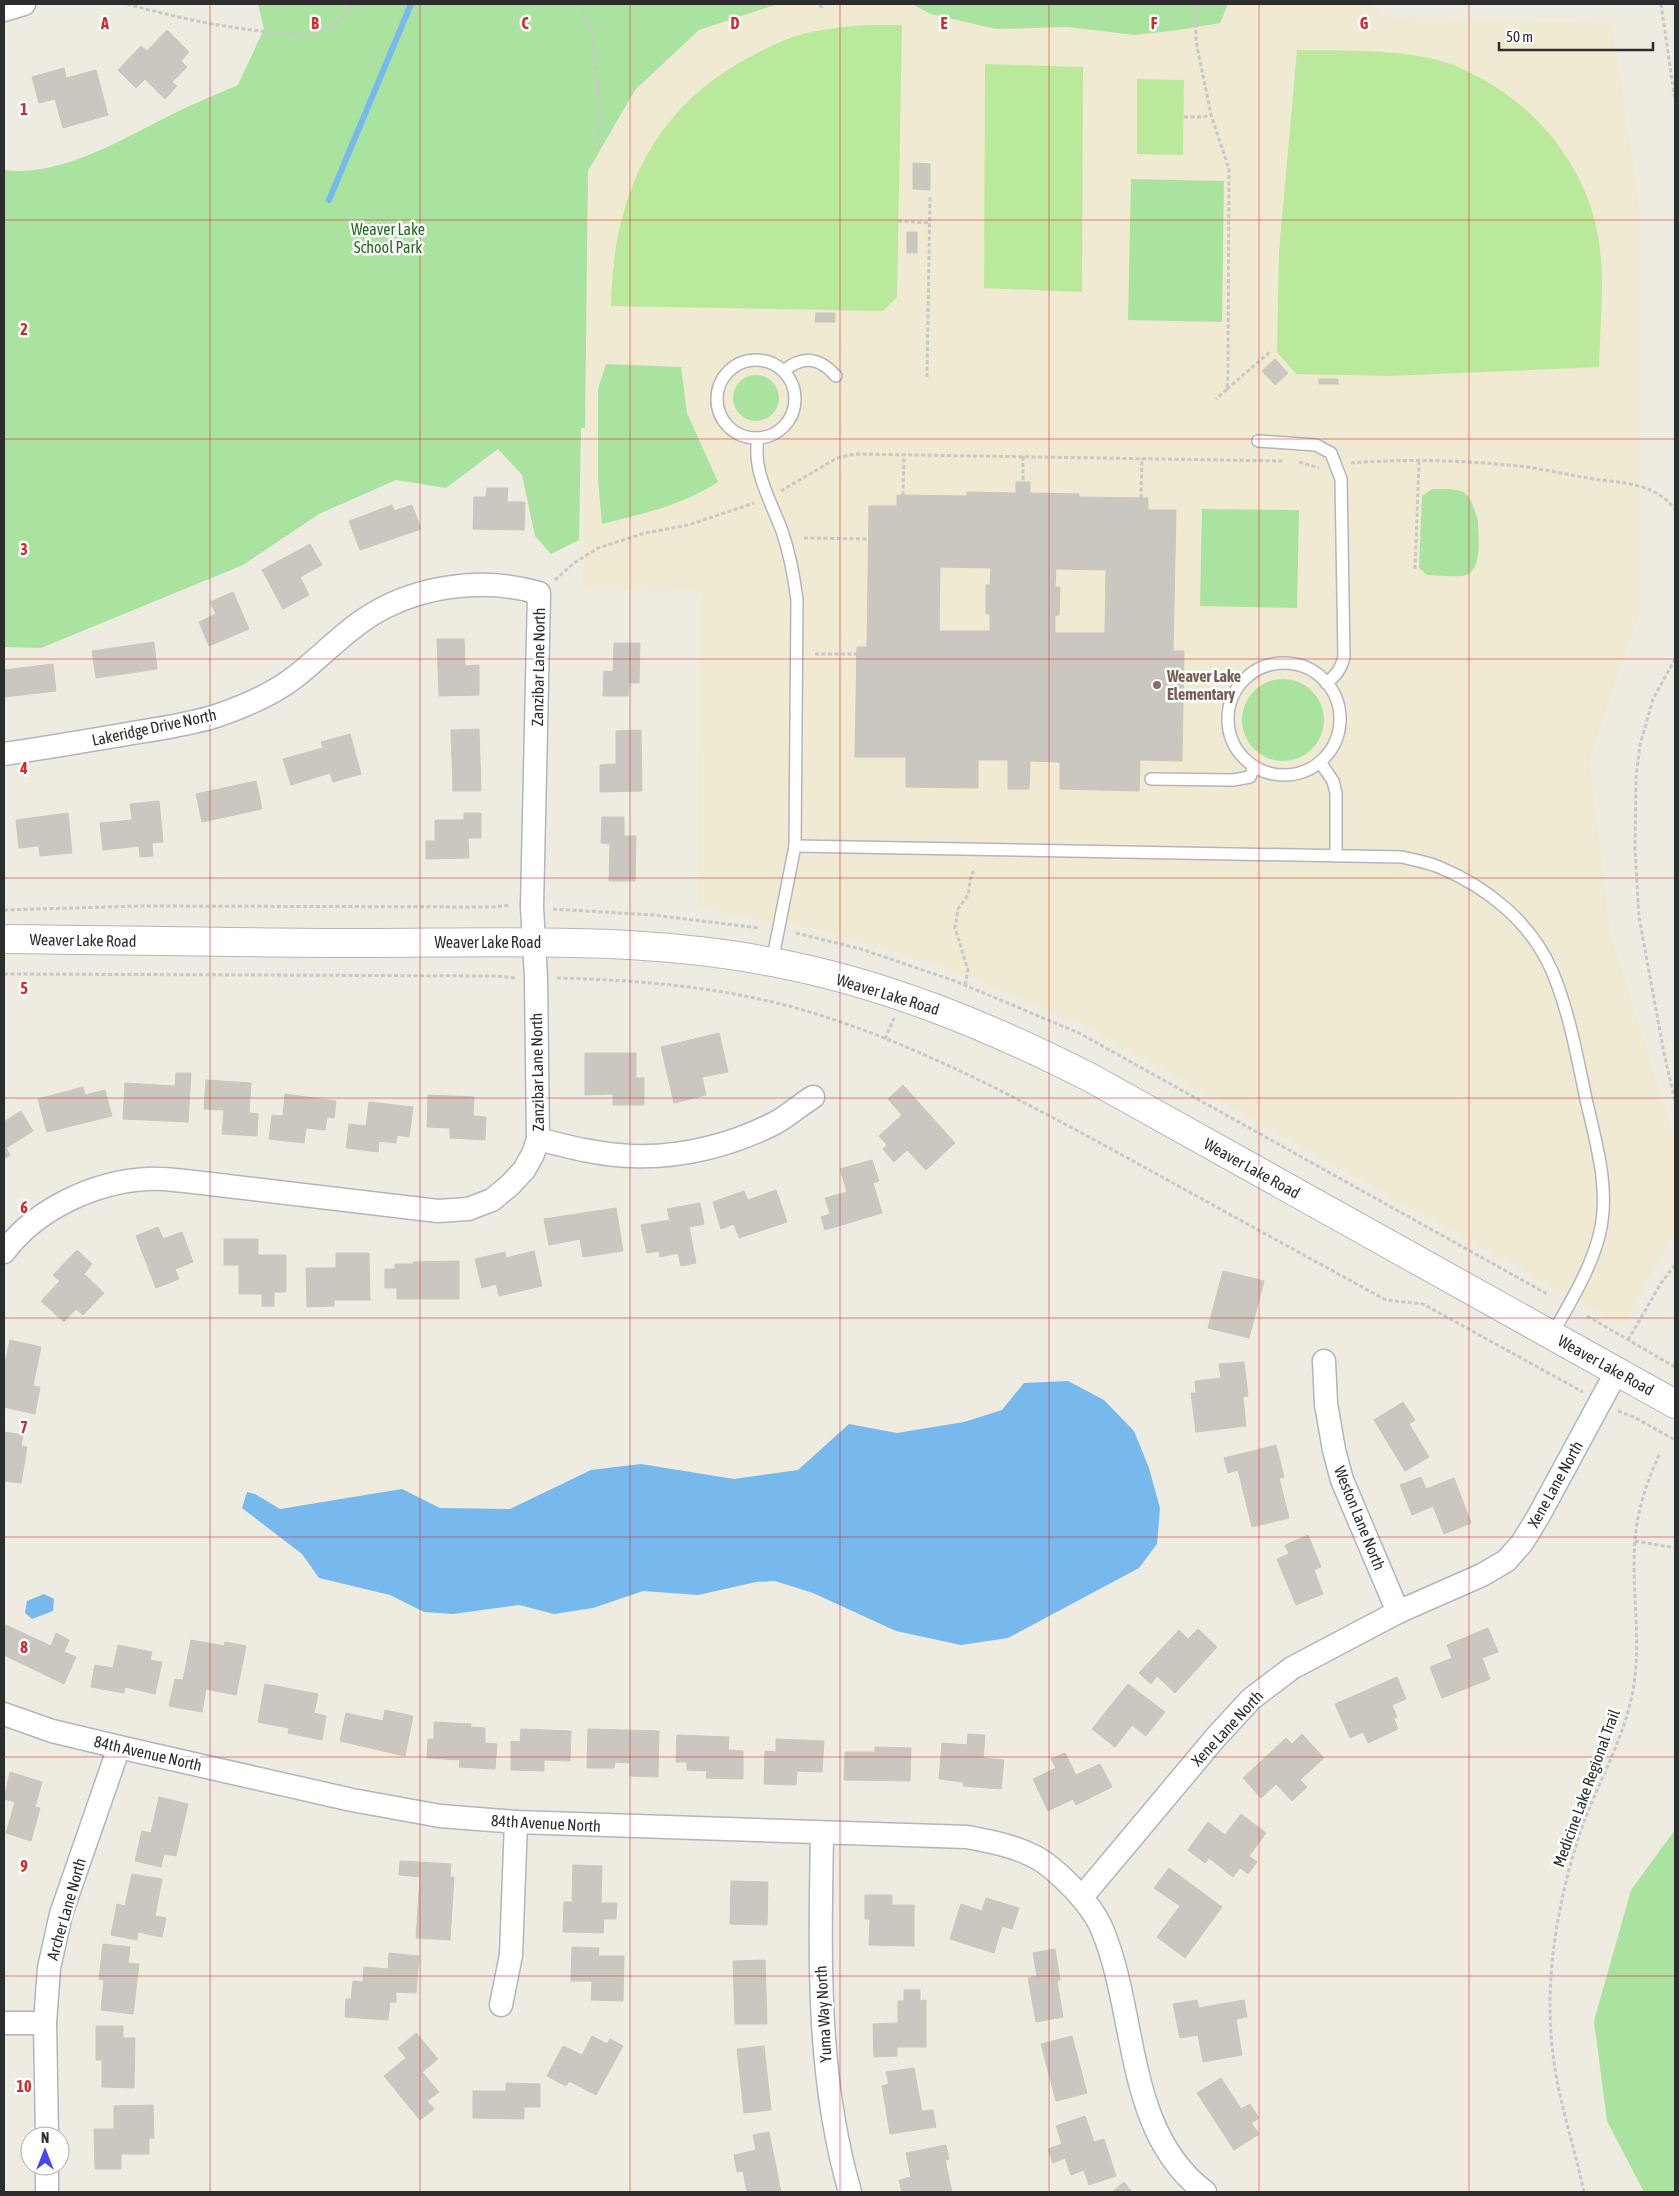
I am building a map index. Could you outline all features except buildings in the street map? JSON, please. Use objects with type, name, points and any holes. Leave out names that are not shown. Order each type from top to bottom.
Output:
[{"type":"main road","name":"Weaver Lake Road","points":[[4,939],[358,943],[534,941],[634,944],[679,948],[772,962],[863,984],[969,1020],[1021,1043],[1091,1078],[1675,1404]]},
{"type":"street","points":[[4,10],[24,4]]},
{"type":"street","name":"Lakeridge Drive North","points":[[4,754],[168,727],[216,716],[255,700],[293,679],[362,621],[402,600],[449,586],[509,586],[539,593]]},
{"type":"street","name":"Zanzibar Lane North","points":[[4,1252],[38,1218],[71,1198],[107,1184],[147,1179],[185,1181],[438,1211],[468,1209],[492,1200],[524,1170],[533,1154],[538,1139],[539,1113],[532,907],[539,593]]},
{"type":"street","points":[[538,1139],[582,1150],[632,1156],[682,1154],[740,1138],[776,1122],[812,1096]]},
{"type":"street","name":"Weston Lane North","points":[[1324,1361],[1326,1404],[1334,1450],[1342,1480],[1398,1612]]},
{"type":"street","name":"Xene Lane North","points":[[1082,1896],[1216,1736],[1251,1699],[1292,1668],[1398,1612],[1482,1575],[1506,1561],[1522,1543],[1538,1517],[1617,1371]]},
{"type":"street","name":"84th Avenue North","points":[[4,1714],[52,1731],[119,1747],[391,1809],[440,1816],[516,1822],[967,1838],[997,1843],[1030,1854],[1057,1872],[1082,1896]]},
{"type":"street","name":"Archer Lane North","points":[[47,2126],[45,2023],[49,1968],[61,1914],[119,1747]]},
{"type":"street","points":[[501,2005],[511,1955],[516,1822]]},
{"type":"street","name":"Yuma Way North","points":[[822,1833],[821,2017],[827,2080],[850,2192]]},
{"type":"street","points":[[1082,1896],[1102,1927],[1112,1959],[1142,2090],[1153,2123],[1170,2154],[1194,2184],[1204,2192]]},
{"type":"street","points":[[4,2023],[45,2023]]},
{"type":"street","points":[[47,2176],[47,2192]]},
{"type":"lane","points":[[754,359],[768,361],[783,371],[790,377],[795,390],[796,404],[792,417],[783,428],[772,435],[758,438],[732,430],[723,420],[718,407],[717,394],[721,381],[730,370],[741,362],[754,359]]},
{"type":"lane","points":[[783,371],[792,364],[803,360],[813,360],[827,366],[836,376]]},
{"type":"lane","points":[[758,438],[756,452],[758,467],[793,568],[797,600],[795,846],[772,962]]},
{"type":"lane","points":[[1258,441],[1316,445],[1331,454],[1341,479],[1344,657],[1342,668],[1335,677],[1326,683]]},
{"type":"lane","points":[[1285,663],[1299,665],[1313,671],[1326,683],[1333,692],[1340,720],[1338,735],[1332,748],[1320,762],[1297,774],[1282,776],[1254,767],[1243,758],[1234,746],[1229,733],[1227,718],[1229,704],[1235,690],[1244,679],[1256,670],[1270,665],[1285,663]]},
{"type":"lane","points":[[1320,762],[1333,781],[1336,793],[1336,856]]},
{"type":"lane","points":[[1151,779],[1233,780],[1250,777],[1254,767]]},
{"type":"lane","points":[[795,846],[1402,857],[1437,866],[1473,883],[1497,900],[1521,922],[1539,946],[1552,970],[1562,999],[1602,1175],[1603,1208],[1599,1236],[1588,1266],[1552,1335]]},
{"type":"path","points":[[127,4],[239,30],[311,34],[325,30],[346,13],[352,4]]},
{"type":"path","points":[[579,4],[590,27],[597,74],[599,149]]},
{"type":"path","points":[[821,4],[822,9]]},
{"type":"path","points":[[1195,4],[1196,41],[1211,115],[1229,169],[1227,389]]},
{"type":"path","points":[[1661,4],[1675,101]]},
{"type":"path","points":[[1184,117],[1211,115]]},
{"type":"path","points":[[927,377],[930,194]]},
{"type":"path","points":[[898,222],[931,222]]},
{"type":"path","points":[[1216,399],[1271,351]]},
{"type":"path","points":[[780,491],[838,458],[855,454],[1290,461]]},
{"type":"path","points":[[903,495],[904,454]]},
{"type":"path","points":[[1023,493],[1024,456]]},
{"type":"path","points":[[1141,498],[1142,458]]},
{"type":"path","points":[[1296,461],[1325,470]]},
{"type":"path","points":[[1415,570],[1419,462]]},
{"type":"path","points":[[1351,463],[1419,462],[1508,465],[1635,484],[1662,495],[1675,510]]},
{"type":"path","points":[[539,593],[574,563],[598,548],[645,533],[688,525],[755,503]]},
{"type":"path","points":[[804,538],[869,539]]},
{"type":"path","points":[[815,654],[857,654]]},
{"type":"path","points":[[1675,659],[1652,699],[1643,730],[1636,777],[1635,850],[1639,917],[1664,1053],[1675,1101]]},
{"type":"path","points":[[966,985],[968,970],[955,928],[958,909],[968,895],[971,875],[975,870]]},
{"type":"path","points":[[4,910],[140,906],[494,907],[514,905]]},
{"type":"path","points":[[550,909],[653,915],[759,928]]},
{"type":"path","points":[[796,934],[861,949],[912,966],[966,985],[1079,1033],[1549,1295]]},
{"type":"path","points":[[909,973],[912,966]]},
{"type":"path","points":[[885,1038],[894,1018]]},
{"type":"path","points":[[1628,1340],[1661,1284],[1675,1265]]},
{"type":"path","points":[[1587,1316],[1675,1367]]},
{"type":"path","points":[[1618,1410],[1675,1440]]},
{"type":"path","name":"Medicine Lake Regional Trail","points":[[1584,2192],[1554,2062],[1550,2026],[1550,1993],[1565,1881],[1587,1813],[1624,1723],[1633,1691],[1638,1638],[1634,1563],[1635,1541],[1645,1488],[1660,1453]]},
{"type":"path","points":[[1635,1541],[1675,1548]]},
{"type":"shaded area","name":"Weaver Lake Elementary","points":[[771,4],[1190,4],[1242,6],[1243,4],[1369,4],[1385,17],[1612,24],[1640,213],[1640,611],[1589,759],[1610,933],[1675,1141],[1675,1232],[1622,1325],[1083,1025],[950,968],[809,927],[698,906],[701,591],[583,589],[588,171],[635,90],[699,30]]},
{"type":"green space","name":"Weaver Lake School Park","points":[[258,4],[778,4],[699,30],[635,90],[588,171],[585,428],[581,428],[579,540],[551,554],[535,536],[522,475],[498,449],[446,488],[396,480],[319,514],[243,565],[41,648],[4,647],[4,170],[27,171],[51,167],[74,160],[121,141],[185,108],[238,85],[264,29]]},
{"type":"green space","points":[[912,4],[1228,4],[1220,23],[1135,35],[1067,27],[996,29],[931,14]]},
{"type":"green space","points":[[866,25],[902,25],[897,297],[883,311],[611,306],[613,267],[619,230],[629,195],[643,162],[662,132],[685,105],[713,80],[746,59],[780,42],[798,35],[817,31]]},
{"type":"green space","points":[[1297,50],[1394,53],[1413,55],[1451,64],[1475,75],[1498,89],[1540,123],[1572,166],[1584,190],[1593,216],[1599,242],[1602,273],[1599,367],[1390,376],[1296,374],[1277,352],[1279,251]]},
{"type":"green space","points":[[985,64],[1083,67],[1082,292],[984,288]]},
{"type":"green space","points":[[1137,79],[1184,80],[1183,155],[1137,154]]},
{"type":"green space","points":[[1131,179],[1224,181],[1222,322],[1128,320]]},
{"type":"green space","points":[[606,364],[681,367],[687,413],[718,482],[676,503],[602,524],[598,480],[598,389]]},
{"type":"green space","points":[[751,375],[761,375],[775,385],[779,398],[775,411],[769,417],[761,421],[751,421],[737,411],[733,403],[733,393],[743,379]]},
{"type":"green space","points":[[1432,489],[1452,489],[1464,492],[1475,510],[1478,521],[1479,543],[1477,559],[1471,572],[1466,575],[1427,575],[1419,568],[1422,496]]},
{"type":"green space","points":[[1202,509],[1299,510],[1297,608],[1200,606]]},
{"type":"green space","points":[[1275,679],[1291,679],[1306,686],[1317,697],[1324,712],[1321,736],[1312,749],[1291,761],[1275,761],[1260,754],[1249,743],[1242,728],[1242,712],[1249,697],[1260,686]]},
{"type":"green space","points":[[1675,1830],[1675,2192],[1644,2192],[1607,2121],[1594,2021],[1631,1890]]},
{"type":"water","points":[[1068,1381],[1104,1400],[1134,1431],[1149,1468],[1160,1508],[1157,1544],[1139,1568],[1008,1638],[961,1645],[896,1631],[813,1593],[775,1581],[756,1582],[698,1595],[643,1591],[593,1608],[554,1614],[519,1605],[453,1614],[424,1612],[390,1595],[319,1578],[302,1554],[242,1508],[247,1492],[255,1494],[280,1509],[402,1489],[440,1508],[510,1509],[591,1470],[641,1464],[734,1479],[798,1470],[849,1424],[897,1433],[964,1422],[1002,1410],[1024,1383]]},
{"type":"water","points":[[44,1594],[54,1599],[53,1611],[32,1619],[25,1613],[27,1601]]},
{"type":"waterway","points":[[329,200],[411,4]]},
{"type":"place","name":"Weaver Lake Elementary","points":[[1157,685]]}]
